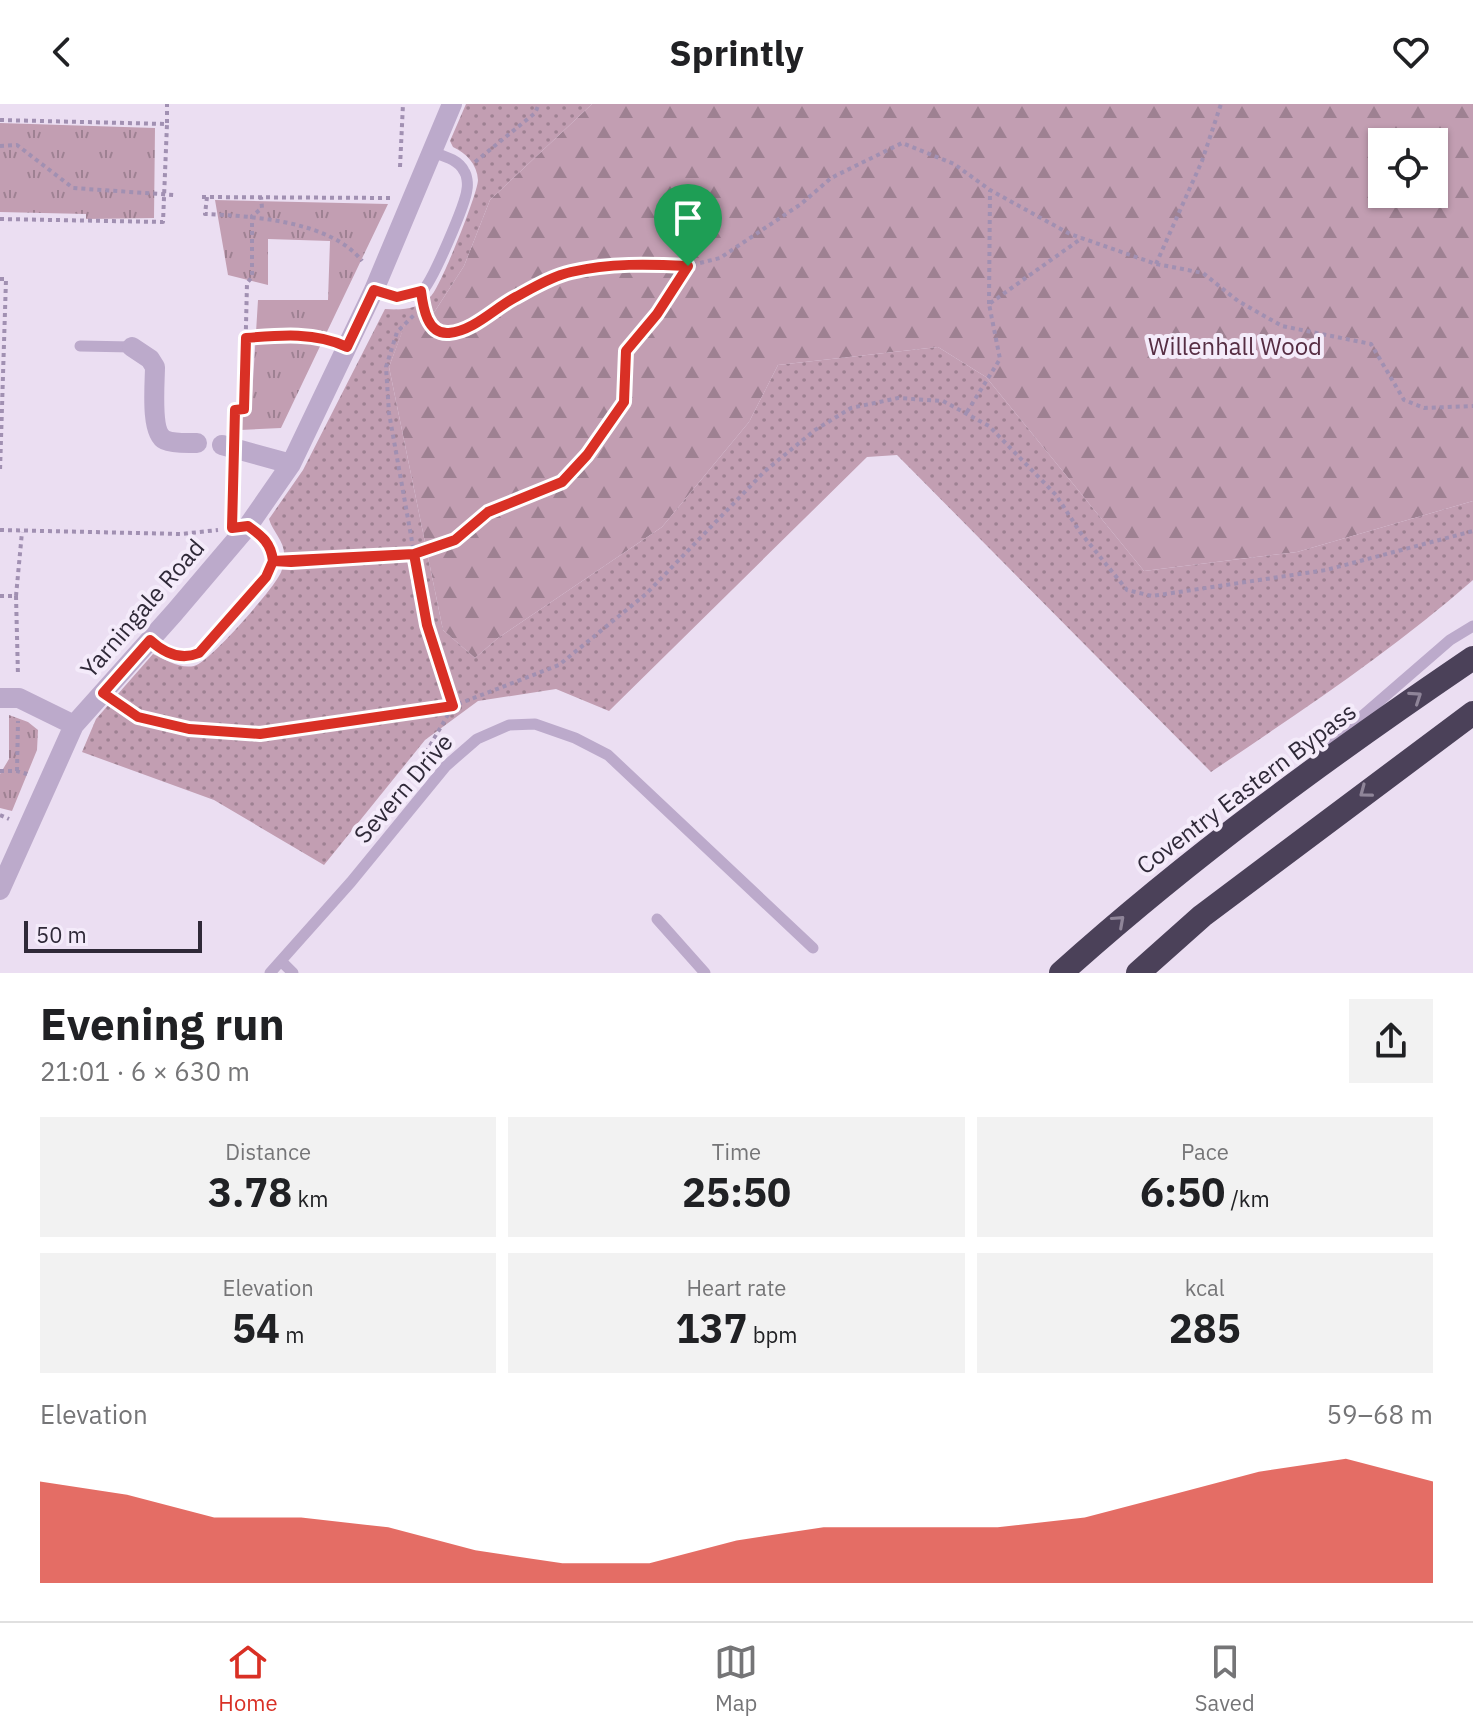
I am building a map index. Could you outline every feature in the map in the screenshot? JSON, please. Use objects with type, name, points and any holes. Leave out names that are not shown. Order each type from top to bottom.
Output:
[{"type":"highway","name":"Coventry Eastern Bypass","points":[[1061,973],[1133,908],[1348,744],[1473,658]]},
{"type":"highway","points":[[1138,973],[1202,916],[1473,713]]},
{"type":"street","name":"Yarningale Road","points":[[0,890],[74,725],[150,640],[291,464],[376,285],[452,104]]},
{"type":"street","points":[[132,347],[150,359],[155,367],[156,424],[160,436],[167,441],[197,443]]},
{"type":"street","points":[[228,447],[291,464]]},
{"type":"street","points":[[0,698],[19,698],[74,725]]},
{"type":"lane","points":[[376,285],[397,297],[407,297],[428,285],[466,195],[464,170],[449,158],[432,152]]},
{"type":"lane","points":[[80,346],[132,347]]},
{"type":"lane","points":[[150,640],[171,654],[185,656],[199,653],[266,577],[273,561],[270,545],[240,527]]},
{"type":"lane","points":[[1195,861],[1450,640],[1473,626]]},
{"type":"lane","name":"Severn Drive","points":[[270,973],[351,882],[446,766],[477,739],[509,725],[535,724],[575,738],[608,755],[813,948]]},
{"type":"lane","points":[[657,919],[705,973]]},
{"type":"lane","points":[[282,962],[293,973]]},
{"type":"path","points":[[0,219],[163,222],[167,104]]},
{"type":"path","points":[[400,166],[403,104]]},
{"type":"path","points":[[464,170],[535,113],[539,104]]},
{"type":"path","points":[[1156,264],[1202,161],[1221,104]]},
{"type":"path","points":[[0,120],[167,124]]},
{"type":"path","points":[[453,706],[427,625],[389,413],[386,367],[397,332],[423,306],[434,327],[440,332],[449,333],[474,324],[512,299],[568,272],[628,263],[688,266],[720,258],[801,204],[831,178],[902,143],[954,164],[990,190],[1082,238],[1156,264],[1203,273],[1238,301],[1282,326],[1371,344],[1404,400],[1424,408],[1473,406]]},
{"type":"path","points":[[0,146],[17,145],[73,188],[174,195]]},
{"type":"path","points":[[967,412],[1000,359],[989,304],[990,190]]},
{"type":"path","points":[[376,285],[356,253],[330,236],[252,216],[205,214],[204,197],[399,198],[411,205]]},
{"type":"path","points":[[252,216],[262,208],[261,197]]},
{"type":"path","points":[[0,530],[181,534],[240,527],[228,447],[235,410],[244,409],[247,283],[252,277],[252,216]]},
{"type":"path","points":[[989,304],[1082,238]]},
{"type":"path","points":[[273,561],[414,554],[455,540],[488,512],[562,482],[587,455],[624,402],[626,351],[657,314],[688,266]]},
{"type":"path","points":[[0,279],[6,279],[0,471]]},
{"type":"path","points":[[246,338],[308,336],[332,339],[347,347]]},
{"type":"path","points":[[103,693],[138,717],[189,729],[260,734],[453,706],[559,665],[646,594],[765,471],[815,430],[851,408],[898,398],[943,401],[989,426],[1056,495],[1080,532],[1127,590],[1152,596],[1326,570],[1473,531]]},
{"type":"path","points":[[16,596],[22,532]]},
{"type":"path","points":[[0,771],[17,771],[48,782]]},
{"type":"green space","points":[[466,104],[592,104],[490,200],[464,266],[435,311],[406,322],[389,367],[443,630],[475,658],[498,638],[662,527],[749,422],[778,365],[938,347],[986,377],[1144,571],[1297,552],[1473,501],[1473,580],[1378,656],[1211,772],[897,455],[867,457],[609,711],[556,689],[478,701],[425,740],[324,865],[214,800],[82,752],[96,719],[153,654],[184,666],[202,662],[239,626],[280,574],[284,560],[283,547],[269,519],[303,470],[385,309],[410,308],[431,296],[458,240],[478,180],[470,160],[450,141]]},
{"type":"green space","name":"Willenhall Wood","points":[[592,104],[1473,104],[1473,501],[1297,552],[1144,571],[986,377],[938,347],[778,365],[749,422],[662,527],[498,638],[475,658],[443,630],[389,367],[406,321],[435,311],[464,266],[490,200]]},
{"type":"green space","points":[[0,123],[155,128],[154,218],[86,219],[86,214],[0,212]]},
{"type":"green space","points":[[215,200],[388,204],[281,428],[240,430],[239,415],[251,413],[258,300],[328,300],[330,241],[268,239],[268,285],[228,275]]},
{"type":"green space","points":[[9,715],[28,722],[38,730],[37,750],[12,811],[0,808],[0,774],[9,759]]},
{"type":"route","points":[[688,266],[628,263],[568,272],[512,299],[474,324],[449,333],[440,332],[428,319],[424,313],[421,291],[415,295],[397,297],[374,290],[347,347],[332,339],[308,336],[246,338],[244,409],[235,410],[232,528],[248,526],[259,534],[270,545],[273,561],[414,554],[427,625],[453,706],[260,734],[189,729],[138,717],[103,693],[150,640],[171,654],[192,656],[199,653],[266,577],[273,561],[291,562],[414,554],[455,540],[488,512],[562,482],[587,455],[624,402],[626,351],[657,314],[688,266]]}]
